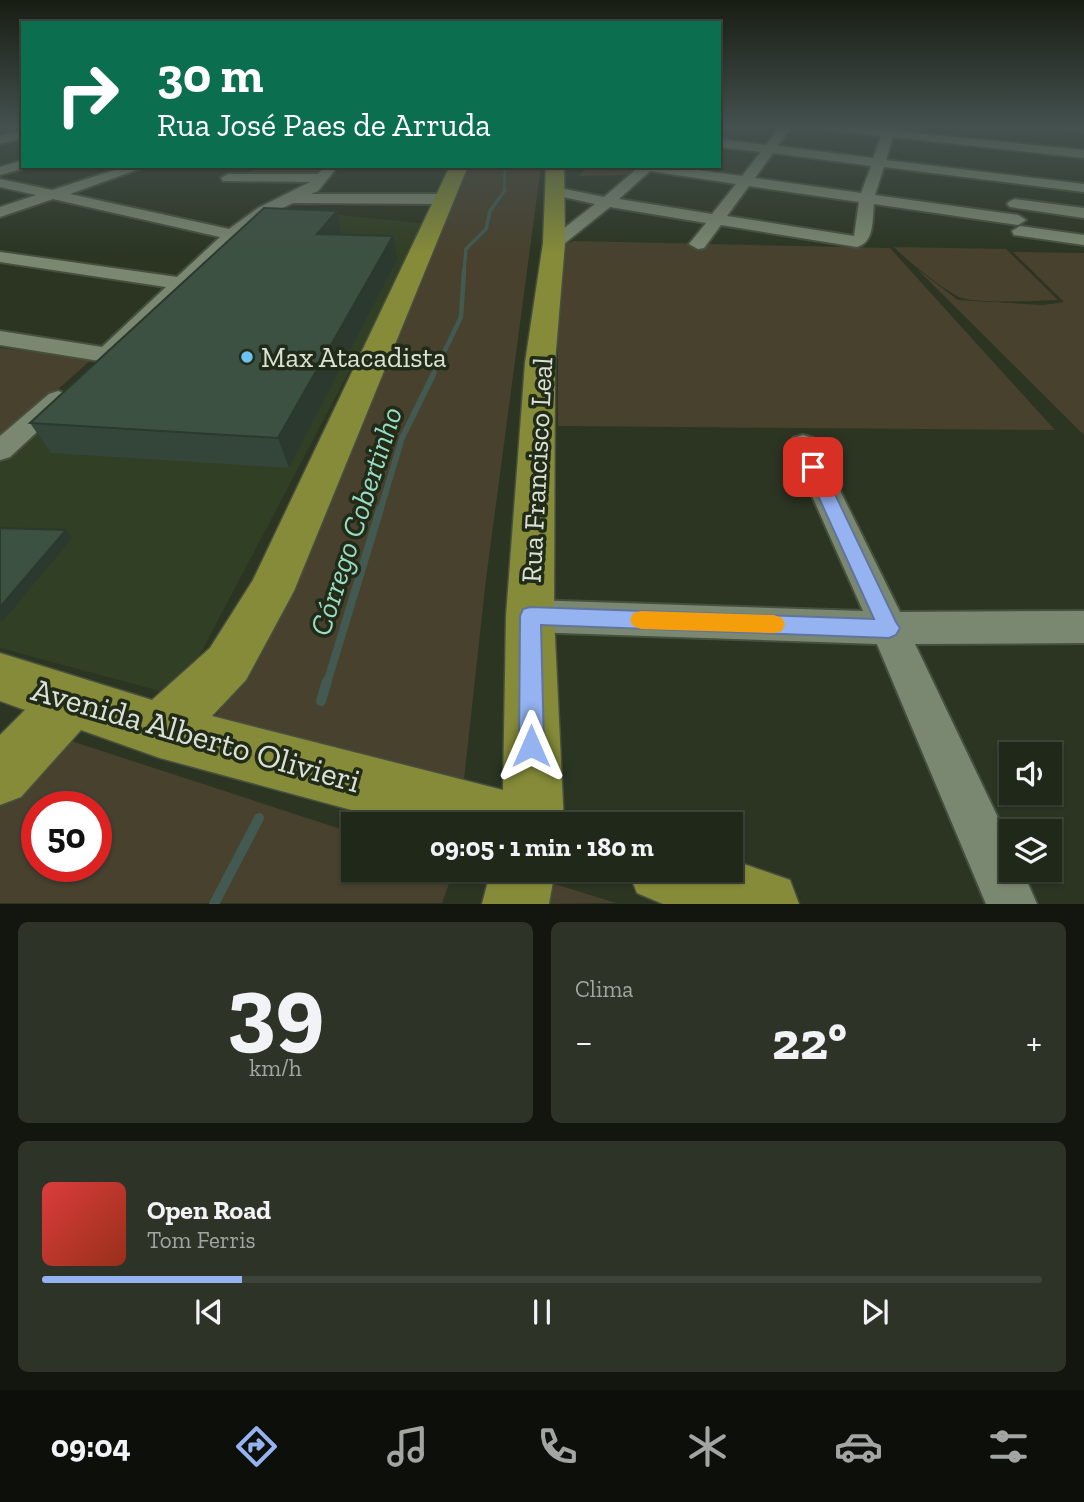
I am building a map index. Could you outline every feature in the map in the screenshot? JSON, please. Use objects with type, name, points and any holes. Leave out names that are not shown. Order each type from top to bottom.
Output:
[{"type":"main road","name":"Rua Francisco Leal","points":[[533,812],[530,616],[540,363],[560,234],[555,169]]},
{"type":"main road","points":[[160,730],[228,664],[271,591],[452,182]]},
{"type":"main road","name":"Avenida Alberto Olivieri","points":[[0,677],[160,730],[469,812]]},
{"type":"main road","points":[[0,776],[70,702]]},
{"type":"main road","points":[[514,904],[520,882]]},
{"type":"main road","points":[[697,882],[766,904]]},
{"type":"street","points":[[0,212],[132,169]]},
{"type":"street","points":[[249,169],[228,178],[328,172]]},
{"type":"street","points":[[560,234],[607,202],[645,169]]},
{"type":"street","points":[[663,169],[867,198],[1018,225],[1084,240]]},
{"type":"street","points":[[698,244],[754,169]]},
{"type":"street","points":[[555,196],[584,197],[857,242],[862,237],[867,198],[878,169]]},
{"type":"street","points":[[935,169],[1084,188]]},
{"type":"street","points":[[1007,169],[1018,225]]},
{"type":"street","points":[[0,451],[232,235],[264,211],[313,188],[328,172]]},
{"type":"street","points":[[288,199],[452,182]]},
{"type":"street","points":[[0,183],[232,235]]},
{"type":"street","points":[[1018,225],[1084,213]]},
{"type":"street","points":[[0,257],[178,283]]},
{"type":"street","points":[[0,338],[106,355]]},
{"type":"street","points":[[803,444],[889,628],[1012,904]]},
{"type":"street","points":[[530,616],[889,628],[1084,627]]},
{"type":"shaded area","points":[[256,169],[325,169],[320,176],[237,177]]},
{"type":"shaded area","points":[[467,169],[541,169],[486,579],[463,789],[262,737],[216,716],[245,671],[319,523]]},
{"type":"shaded area","points":[[584,169],[639,169],[633,175],[579,176]]},
{"type":"shaded area","points":[[274,208],[427,224],[178,696],[0,648],[0,459]]},
{"type":"shaded area","points":[[574,241],[890,248],[1055,430],[558,426],[558,247]]},
{"type":"shaded area","points":[[894,247],[1006,249],[1058,300],[991,301],[959,297],[925,274]]},
{"type":"shaded area","points":[[1013,252],[1084,253],[1084,435],[916,268],[958,300],[1043,305],[1064,302]]},
{"type":"shaded area","points":[[0,348],[92,359],[0,441]]},
{"type":"shaded area","points":[[56,736],[341,829],[341,882],[450,882],[442,903],[0,903],[0,797]]},
{"type":"shaded area","points":[[542,882],[616,903],[536,904]]},
{"type":"building","name":"Max Atacadista","points":[[264,208],[337,211],[317,234],[393,236],[278,438],[30,423]]},
{"type":"building","points":[[0,528],[66,530],[0,607]]},
{"type":"waterway","name":"Córrego Cobertinho","points":[[504,191],[505,169]]},
{"type":"waterway","name":"Córrego Cobertinho","points":[[464,272],[466,249],[486,229],[490,211],[505,190]]},
{"type":"waterway","name":"Córrego Cobertinho","points":[[432,377],[461,317],[464,271]]},
{"type":"waterway","name":"Córrego Cobertinho","points":[[380,511],[402,438],[433,375]]},
{"type":"waterway","name":"Córrego Cobertinho","points":[[327,683],[380,509]]},
{"type":"waterway","name":"Córrego Cobertinho","points":[[321,701],[327,681]]},
{"type":"waterway","name":"Córrego Cobertinho","points":[[214,904],[259,818]]},
{"type":"slow traffic","points":[[641,620],[774,624]]},
{"type":"place","name":"Max Atacadista","points":[[247,357]]},
{"type":"route","points":[[531,746],[530,616],[889,628],[813,467]]}]
